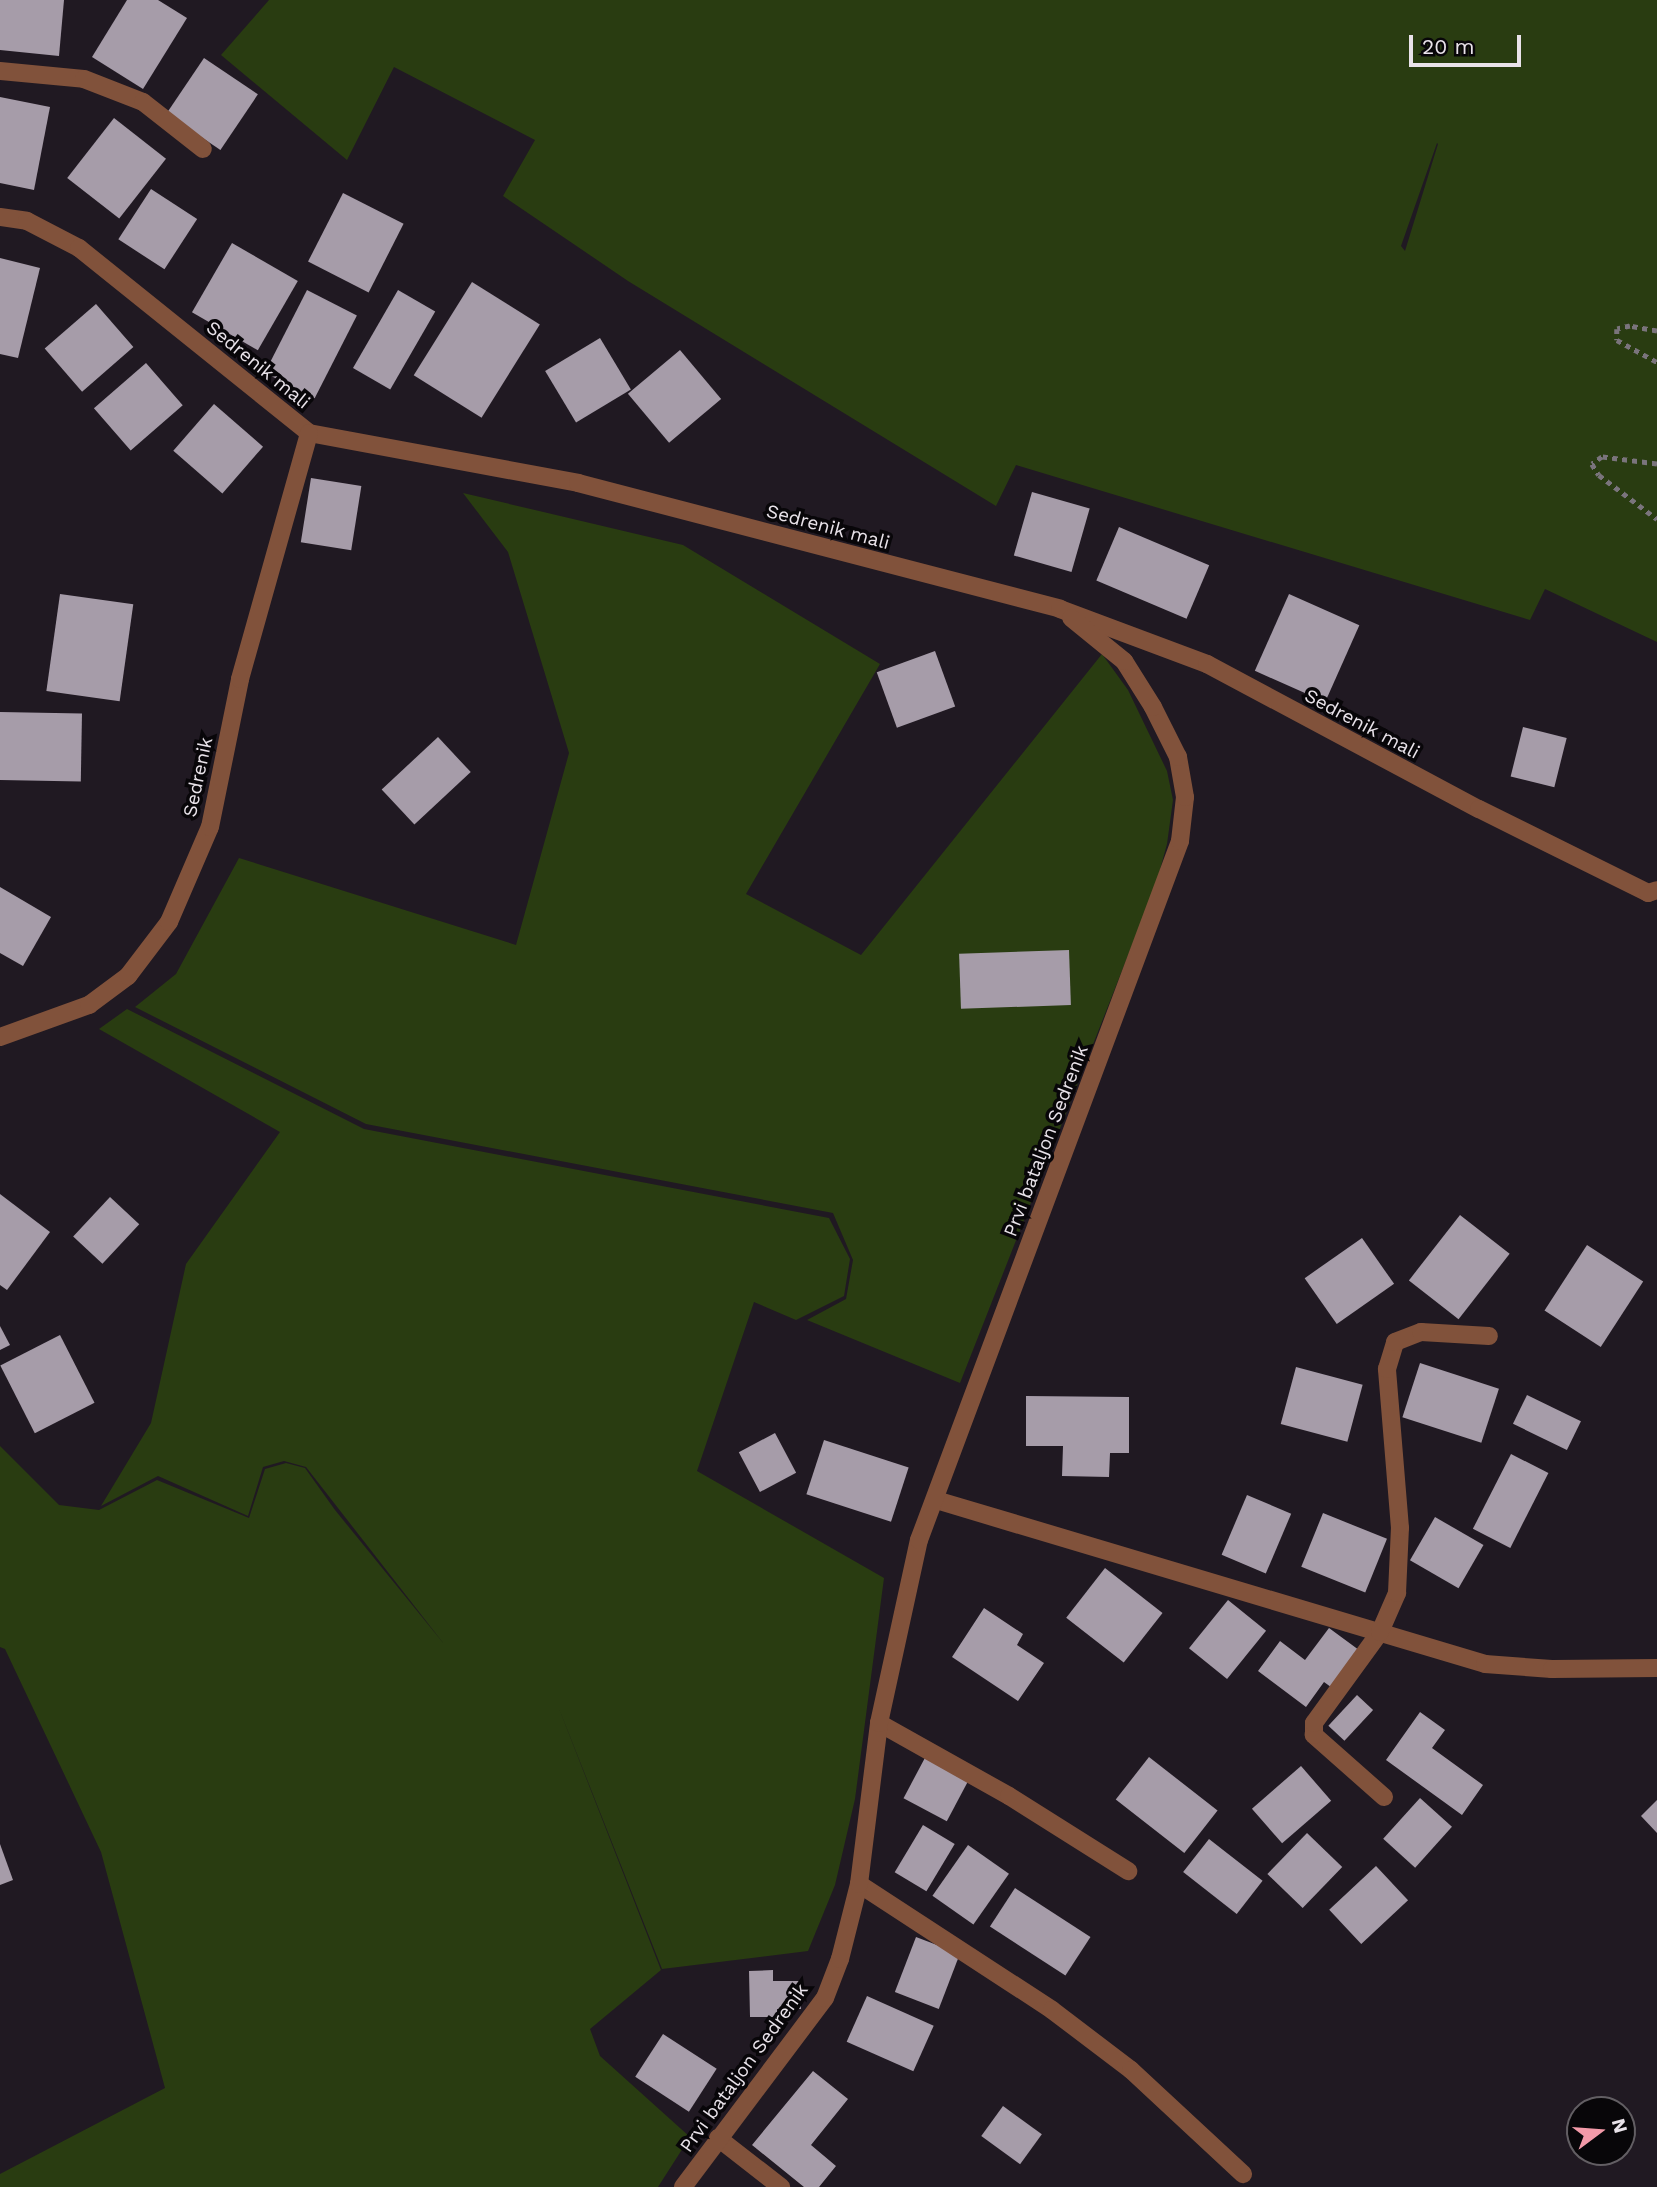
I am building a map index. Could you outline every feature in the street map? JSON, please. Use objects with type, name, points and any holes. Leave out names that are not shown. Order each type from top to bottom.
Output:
[{"type":"street","points":[[0,71],[83,79],[143,102],[203,149]]},
{"type":"street","name":"Sedrenik mali","points":[[0,216],[27,221],[79,248],[309,433],[578,483],[1060,610],[1207,664],[1479,809],[1648,893],[1657,890]]},
{"type":"street","name":"Sedrenik","points":[[0,1037],[89,1005],[128,976],[169,922],[210,827],[240,679],[309,433]]},
{"type":"street","name":"Prvi bataljon Sedrenik","points":[[682,2187],[825,1998],[859,1884],[879,1723],[919,1540],[1180,841],[1185,797],[1178,757],[1153,707],[1124,661],[1060,610]]},
{"type":"street","points":[[1384,1797],[1314,1735],[1314,1723],[1380,1632],[1396,1593],[1400,1528],[1387,1369],[1395,1342],[1421,1332],[1489,1336]]},
{"type":"street","points":[[936,1500],[1485,1664],[1552,1670],[1657,1668]]},
{"type":"street","points":[[879,1723],[1009,1796],[1128,1871]]},
{"type":"street","points":[[859,1884],[1061,2017],[1131,2070],[1243,2174]]},
{"type":"street","points":[[718,2138],[781,2187]]},
{"type":"path","points":[[1657,331],[1630,326],[1617,329],[1617,340],[1657,362]]},
{"type":"path","points":[[1657,464],[1601,457],[1592,464],[1599,475],[1657,519]]},
{"type":"green space","points":[[269,0],[1657,0],[1657,642],[1545,589],[1530,620],[1016,465],[996,506],[628,281],[503,196],[535,140],[394,67],[347,160],[221,55]],"holes":[[[1438,144],[1405,251],[1401,246]]]},
{"type":"green space","points":[[463,493],[683,545],[880,664],[746,894],[861,955],[1102,654],[1128,690],[1167,771],[1173,800],[1167,844],[1156,884],[960,1383],[807,1320],[846,1299],[853,1260],[833,1213],[366,1124],[135,1007],[176,974],[239,858],[516,945],[569,753],[508,552]]},
{"type":"green space","points":[[127,1009],[364,1129],[829,1218],[850,1259],[844,1296],[796,1320],[754,1302],[697,1471],[884,1578],[855,1799],[835,1885],[808,1951],[662,1969],[558,1706],[661,1970],[590,2029],[600,2056],[690,2137],[658,2187],[0,2187],[0,2174],[165,2088],[101,1852],[5,1649],[0,1647],[0,1446],[59,1505],[99,1510],[157,1480],[249,1518],[265,1469],[286,1463],[305,1468],[335,1510],[444,1644],[306,1467],[284,1461],[263,1467],[248,1516],[158,1476],[101,1506],[151,1423],[186,1264],[280,1132],[99,1029]]},
{"type":"building","points":[[0,0],[64,0],[59,56],[0,50]]},
{"type":"building","points":[[127,0],[158,0],[187,18],[143,89],[92,57]]},
{"type":"building","points":[[204,58],[258,94],[220,150],[167,114]]},
{"type":"building","points":[[0,97],[50,107],[34,190],[0,183]]},
{"type":"building","points":[[114,118],[166,159],[119,219],[67,178]]},
{"type":"building","points":[[151,189],[197,219],[164,269],[118,239]]},
{"type":"building","points":[[343,193],[404,224],[369,292],[308,262]]},
{"type":"building","points":[[232,243],[298,281],[258,350],[192,312]]},
{"type":"building","points":[[0,258],[40,268],[18,358],[0,354]]},
{"type":"building","points":[[472,282],[540,324],[482,418],[414,375]]},
{"type":"building","points":[[307,290],[357,315],[315,398],[265,373]]},
{"type":"building","points":[[398,290],[435,312],[390,389],[353,368]]},
{"type":"building","points":[[96,304],[133,347],[82,392],[45,349]]},
{"type":"building","points":[[600,338],[631,389],[576,422],[545,371]]},
{"type":"building","points":[[680,350],[721,399],[669,443],[628,394]]},
{"type":"building","points":[[146,363],[183,405],[131,451],[94,408]]},
{"type":"building","points":[[214,404],[263,447],[222,493],[173,451]]},
{"type":"building","points":[[311,478],[361,486],[351,550],[301,542]]},
{"type":"building","points":[[1032,492],[1090,509],[1071,572],[1014,555]]},
{"type":"building","points":[[1119,527],[1209,565],[1187,619],[1096,580]]},
{"type":"building","points":[[60,594],[133,604],[120,701],[46,691]]},
{"type":"building","points":[[1289,594],[1359,625],[1325,702],[1255,671]]},
{"type":"building","points":[[935,651],[955,706],[897,728],[877,672]]},
{"type":"building","points":[[0,712],[82,713],[81,781],[0,780]]},
{"type":"building","points":[[1523,727],[1567,738],[1554,787],[1511,776]]},
{"type":"building","points":[[438,737],[471,772],[414,825],[382,790]]},
{"type":"building","points":[[0,887],[51,917],[23,966],[0,953]]},
{"type":"building","points":[[1069,950],[1071,1005],[961,1009],[959,954]]},
{"type":"building","points":[[0,1194],[50,1232],[7,1290],[0,1285]]},
{"type":"building","points":[[110,1197],[139,1224],[102,1264],[73,1236]]},
{"type":"building","points":[[1460,1215],[1510,1254],[1459,1319],[1409,1280]]},
{"type":"building","points":[[1362,1238],[1394,1284],[1337,1324],[1305,1278]]},
{"type":"building","points":[[1587,1245],[1643,1281],[1601,1347],[1545,1310]]},
{"type":"building","points":[[0,1326],[10,1345],[0,1350]]},
{"type":"building","points":[[60,1335],[95,1403],[35,1433],[0,1365]]},
{"type":"building","points":[[1420,1363],[1499,1389],[1481,1443],[1402,1417]]},
{"type":"building","points":[[1296,1367],[1363,1385],[1347,1442],[1281,1424]]},
{"type":"building","points":[[1527,1395],[1581,1421],[1567,1450],[1513,1424]]},
{"type":"building","points":[[1026,1396],[1129,1397],[1129,1453],[1110,1453],[1109,1477],[1062,1476],[1063,1446],[1026,1446]]},
{"type":"building","points":[[775,1433],[796,1473],[760,1492],[739,1452]]},
{"type":"building","points":[[824,1440],[909,1468],[891,1522],[806,1494]]},
{"type":"building","points":[[1511,1454],[1548,1473],[1510,1548],[1473,1529]]},
{"type":"building","points":[[1247,1495],[1291,1514],[1266,1574],[1222,1555]]},
{"type":"building","points":[[1323,1513],[1387,1539],[1365,1593],[1301,1567]]},
{"type":"building","points":[[1435,1517],[1483,1545],[1458,1588],[1410,1560]]},
{"type":"building","points":[[1105,1568],[1163,1613],[1124,1663],[1066,1618]]},
{"type":"building","points":[[1228,1600],[1266,1631],[1227,1679],[1189,1648]]},
{"type":"building","points":[[984,1608],[1023,1634],[1017,1645],[1044,1663],[1018,1701],[952,1657]]},
{"type":"building","points":[[1329,1628],[1363,1653],[1335,1690],[1324,1682],[1306,1707],[1258,1671],[1280,1641],[1305,1660]]},
{"type":"building","points":[[1357,1695],[1373,1710],[1344,1741],[1328,1726]]},
{"type":"building","points":[[1420,1712],[1445,1730],[1432,1748],[1483,1785],[1462,1815],[1386,1760]]},
{"type":"building","points":[[927,1754],[970,1777],[947,1821],[904,1798]]},
{"type":"building","points":[[1149,1757],[1218,1811],[1184,1853],[1116,1800]]},
{"type":"building","points":[[1301,1766],[1331,1801],[1282,1843],[1252,1809]]},
{"type":"building","points":[[1420,1798],[1452,1827],[1415,1868],[1383,1839]]},
{"type":"building","points":[[1657,1800],[1657,1833],[1641,1816]]},
{"type":"building","points":[[923,1825],[955,1844],[926,1891],[895,1872]]},
{"type":"building","points":[[1307,1833],[1342,1867],[1303,1908],[1267,1874]]},
{"type":"building","points":[[1209,1839],[1263,1881],[1237,1914],[1183,1872]]},
{"type":"building","points":[[0,1844],[13,1880],[0,1885]]},
{"type":"building","points":[[968,1845],[1009,1874],[973,1924],[932,1896]]},
{"type":"building","points":[[1376,1866],[1408,1900],[1361,1944],[1329,1910]]},
{"type":"building","points":[[1015,1888],[1090,1937],[1065,1976],[990,1927]]},
{"type":"building","points":[[916,1937],[960,1954],[939,2009],[895,1992]]},
{"type":"building","points":[[773,1970],[773,1981],[800,1981],[801,2009],[777,2009],[777,2017],[750,2017],[749,1971]]},
{"type":"building","points":[[867,1996],[934,2026],[913,2071],[847,2042]]},
{"type":"building","points":[[663,2034],[717,2069],[689,2112],[635,2077]]},
{"type":"building","points":[[813,2071],[848,2099],[811,2145],[836,2166],[819,2187],[804,2187],[752,2145]]},
{"type":"building","points":[[1003,2106],[1042,2134],[1020,2164],[981,2136]]}]
